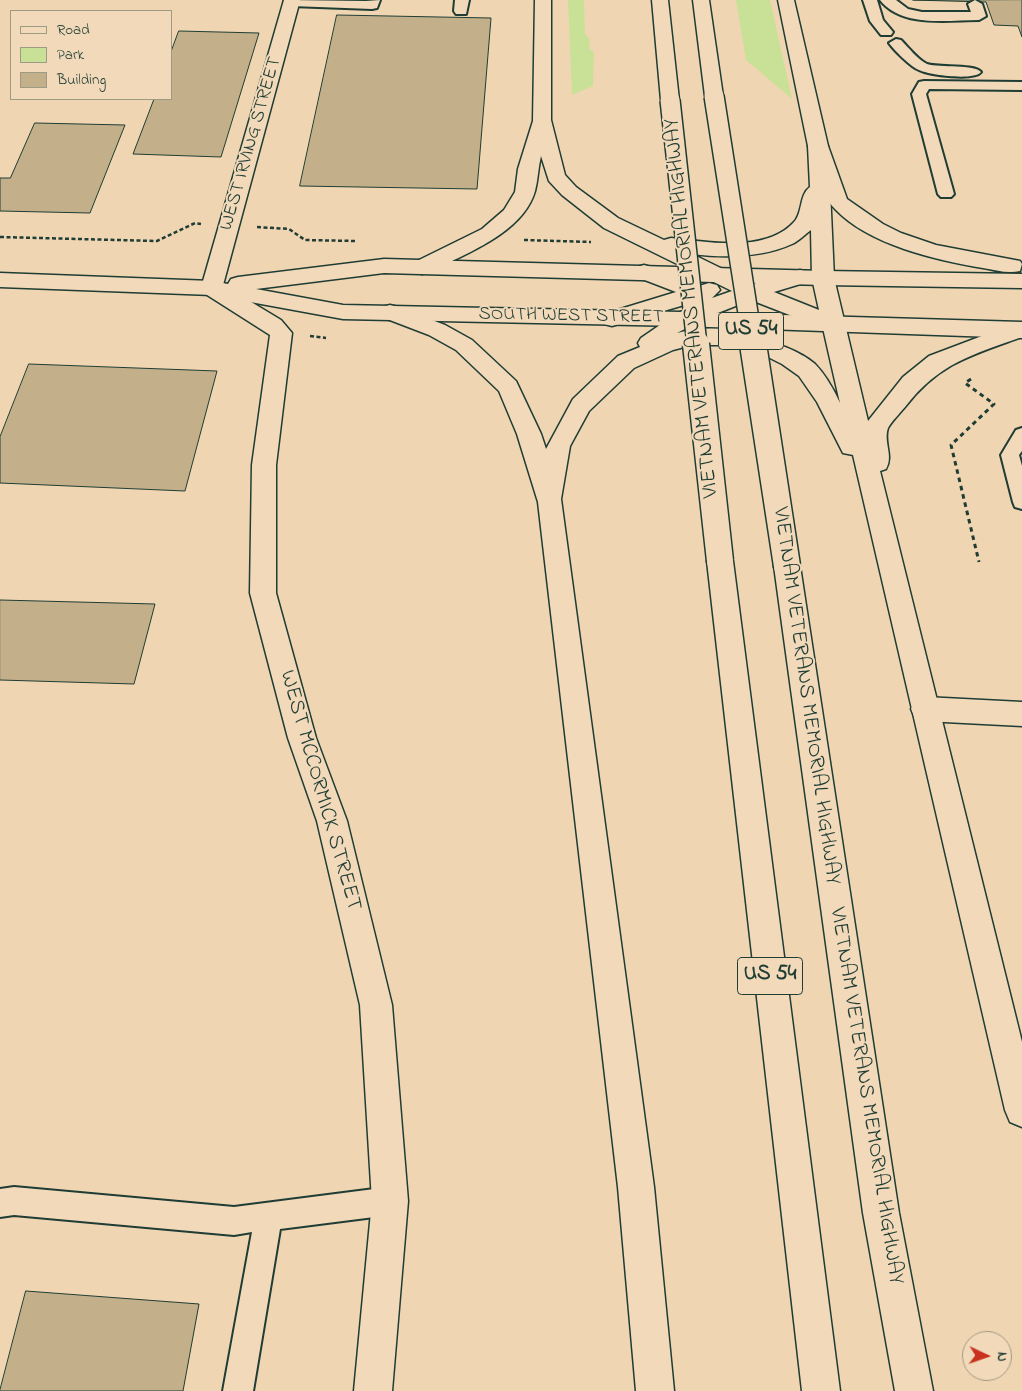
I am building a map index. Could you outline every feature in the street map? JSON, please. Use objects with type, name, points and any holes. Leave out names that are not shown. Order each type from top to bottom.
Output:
[{"type":"main road","points":[[543,0],[542,120],[556,176],[569,191],[611,223],[726,277],[752,292],[833,324]]},
{"type":"main road","name":"VIETNAM VETERANS MEMORIAL HIGHWAY","points":[[660,0],[720,561],[821,1391]]},
{"type":"main road","name":"VIETNAM VETERANS MEMORIAL HIGHWAY","points":[[701,0],[714,96],[787,566],[880,1213],[914,1391]]},
{"type":"main road","points":[[786,0],[818,146],[824,278],[833,324],[1022,1110]]},
{"type":"main road","name":"WEST IRVING STREET","points":[[212,288],[291,1]]},
{"type":"main road","points":[[422,267],[489,234],[512,214],[525,192],[528,169],[542,120]]},
{"type":"main road","points":[[818,146],[840,203],[869,224],[896,238],[926,250],[957,258],[1022,268]]},
{"type":"main road","points":[[550,502],[558,446],[581,405],[626,362],[709,298],[726,277],[786,239],[805,224],[820,176]]},
{"type":"main road","points":[[652,243],[724,251],[759,247],[786,239]]},
{"type":"main road","name":"SOUTH WEST STREET","points":[[212,288],[384,266],[644,272],[726,277],[1022,281]]},
{"type":"main road","points":[[644,272],[709,298],[751,322],[807,370],[827,399],[872,486]]},
{"type":"main road","points":[[612,319],[709,298],[752,292],[800,277]]},
{"type":"main road","name":"SOUTH WEST STREET","points":[[0,280],[212,288],[343,312],[681,319],[1021,330]]},
{"type":"main road","name":"WEST MCCORMICK STREET","points":[[212,288],[273,325],[281,333],[264,465],[263,593],[302,738],[332,821],[376,1005],[390,1201],[374,1391]]},
{"type":"main road","points":[[390,312],[437,330],[464,345],[508,387],[529,434],[550,502],[636,1187],[655,1391]]},
{"type":"main road","points":[[894,578],[875,439],[877,426],[911,383],[937,362],[969,348],[1021,330]]},
{"type":"main road","points":[[626,362],[666,344],[692,336],[711,336],[731,337],[758,343],[790,358],[807,370]]},
{"type":"main road","points":[[926,709],[1022,714]]},
{"type":"lane","points":[[291,1],[372,5],[373,0]]},
{"type":"lane","points":[[870,0],[877,21],[886,32]]},
{"type":"lane","points":[[887,0],[904,12],[922,16],[937,16],[952,10],[979,16],[975,4]]},
{"type":"lane","points":[[933,2],[937,16]]},
{"type":"lane","points":[[896,44],[922,67],[954,72],[1022,74]]},
{"type":"lane","points":[[946,194],[919,94],[924,85],[1022,86]]},
{"type":"lane","points":[[1022,435],[1010,455],[1022,502]]},
{"type":"lane","points":[[0,1203],[14,1201],[234,1221],[390,1201]]},
{"type":"lane","points":[[238,1391],[268,1217]]},
{"type":"path","points":[[0,237],[157,241],[196,224],[289,229],[305,240],[360,242]]},
{"type":"path","points":[[496,228],[515,240],[599,242]]},
{"type":"path","points":[[972,378],[965,383],[994,404],[951,445],[979,562]]},
{"type":"green space","points":[[568,0],[584,0],[585,34],[589,38],[590,50],[594,52],[593,86],[572,95]]},
{"type":"green space","points":[[736,0],[770,0],[792,99],[746,60]]},
{"type":"building","points":[[913,0],[1022,0],[1022,37],[1018,26],[994,25],[986,2]]},
{"type":"building","points":[[337,15],[491,18],[477,189],[300,186]]},
{"type":"building","points":[[179,31],[259,33],[221,157],[133,154],[154,100],[172,100],[172,49]]},
{"type":"building","points":[[35,123],[125,125],[90,213],[0,211],[0,178],[10,178]]},
{"type":"building","points":[[29,364],[217,371],[185,491],[0,483],[0,437]]},
{"type":"building","points":[[0,600],[155,604],[134,684],[0,680]]},
{"type":"building","points":[[26,1291],[199,1304],[183,1391],[0,1391]]}]
